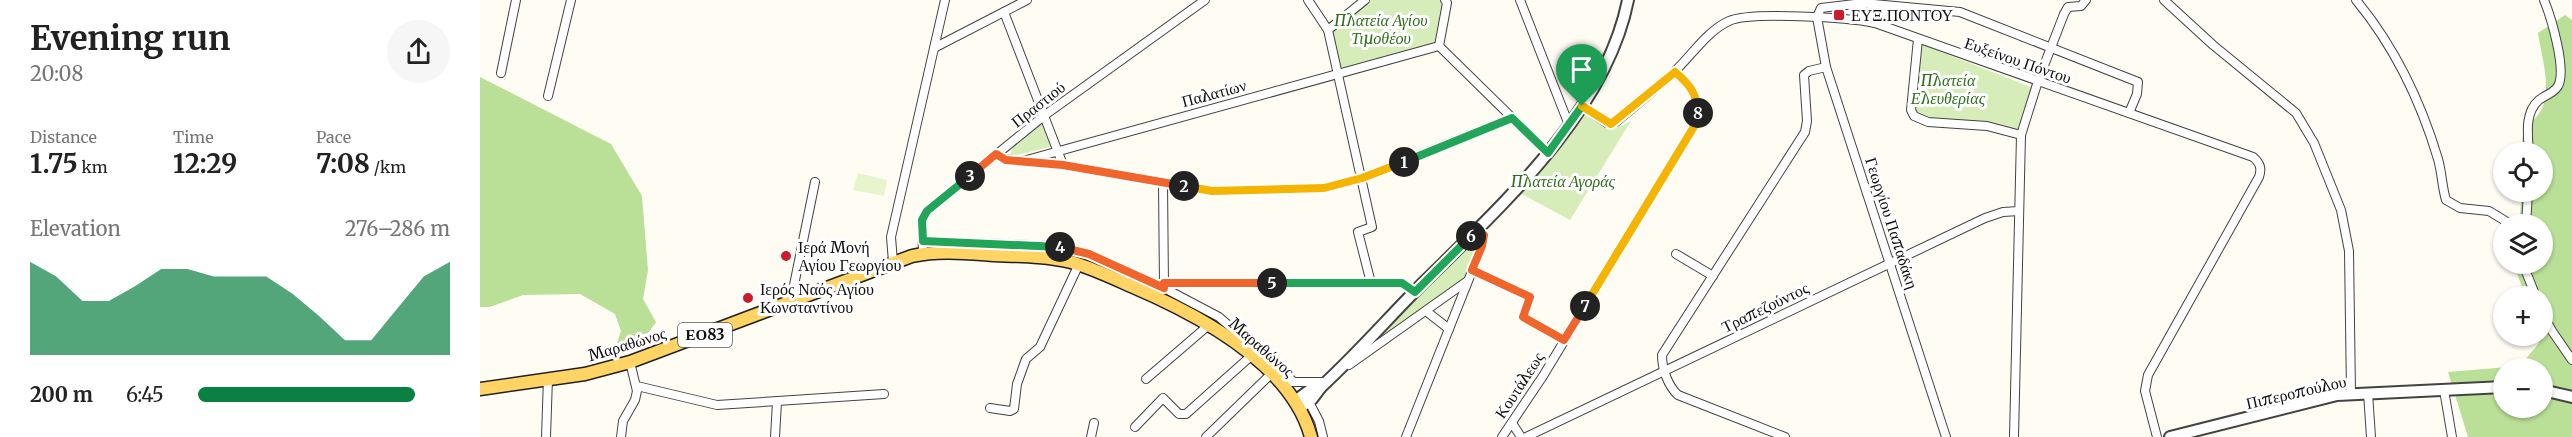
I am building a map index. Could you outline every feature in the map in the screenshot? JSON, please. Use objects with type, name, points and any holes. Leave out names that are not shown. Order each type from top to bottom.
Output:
[{"type":"main road","name":"Μαραθώνος","points":[[480,389],[585,374],[630,362],[893,262],[923,247],[949,252],[1038,257],[1079,264],[1153,295],[1210,324],[1251,356],[1301,404],[1313,437]]},
{"type":"street","points":[[501,73],[516,0]]},
{"type":"street","points":[[548,96],[571,0]]},
{"type":"street","points":[[893,262],[891,237],[945,0]]},
{"type":"street","points":[[934,48],[1028,0]]},
{"type":"street","name":"Πραστιού","points":[[923,247],[922,220],[927,211],[1045,115],[1205,0]]},
{"type":"street","points":[[1308,0],[1328,30],[1362,178],[1372,227],[1358,232],[1371,283]]},
{"type":"street","points":[[1328,30],[1365,0]]},
{"type":"street","points":[[1445,0],[1447,3],[1439,46],[1548,153]]},
{"type":"street","points":[[1520,0],[1569,124]]},
{"type":"street","points":[[1206,437],[1273,376],[1294,382],[1326,382],[1477,230],[1548,153],[1582,106],[1618,34],[1628,0]]},
{"type":"street","points":[[2014,437],[2021,135],[2038,81],[2067,9],[2071,6],[2083,5],[2086,0]]},
{"type":"street","points":[[2164,0],[2213,45],[2296,113],[2314,143],[2341,210],[2349,251],[2351,393]]},
{"type":"street","points":[[2356,0],[2381,34],[2400,66],[2437,158],[2446,200],[2460,208],[2489,211],[2494,214]]},
{"type":"street","points":[[2529,142],[2530,111],[2555,90],[2560,78],[2553,27],[2544,0]]},
{"type":"street","points":[[1817,17],[1821,8],[1863,3],[1960,12],[2138,82],[2137,94],[2129,113]]},
{"type":"street","points":[[1004,12],[1063,165]]},
{"type":"street","name":"Ευξείνου Πόντου","points":[[1582,106],[1611,124],[1675,72],[1713,32],[1730,20],[1817,17],[1875,23],[2253,157],[2259,162],[2261,170],[2259,177],[2148,375],[2145,391],[2157,437]]},
{"type":"street","name":"Γεωργίου Παπαδάκη","points":[[1817,17],[1826,66],[1946,437]]},
{"type":"street","points":[[938,31],[951,38]]},
{"type":"street","points":[[1918,39],[1911,110],[1914,116],[1928,122],[1987,126],[2021,135]]},
{"type":"street","name":"Παλατίων","points":[[1023,161],[1439,46]]},
{"type":"street","points":[[1785,437],[1678,395],[1664,370],[1662,355],[1805,132],[1807,121],[1804,75],[1809,71],[1826,66]]},
{"type":"street","name":"Κουτάλεως","points":[[1502,437],[1698,120],[1697,100],[1691,86],[1675,72]]},
{"type":"street","points":[[996,154],[1005,159],[1063,165],[1212,191],[1324,188],[1362,178],[1512,118]]},
{"type":"street","points":[[795,300],[794,290],[814,182]]},
{"type":"street","points":[[1163,183],[1164,285]]},
{"type":"street","name":"Τραπεζούντος","points":[[1526,437],[1985,218],[2002,212],[2019,211]]},
{"type":"street","points":[[1406,437],[1482,246],[1484,235],[1477,230]]},
{"type":"street","points":[[923,247],[1054,246],[1089,254],[1164,285],[1218,317],[1294,382]]},
{"type":"street","points":[[1676,254],[1713,276]]},
{"type":"street","points":[[990,408],[1010,411],[1014,409],[1017,384],[1026,359],[1039,350],[1079,264]]},
{"type":"street","points":[[1472,270],[1530,297],[1523,317],[1564,340]]},
{"type":"street","points":[[1301,404],[1310,390],[1326,382],[1468,282]]},
{"type":"street","points":[[1164,285],[1402,283],[1415,292]]},
{"type":"street","points":[[1426,310],[1449,329]]},
{"type":"street","points":[[1146,379],[1210,324]]},
{"type":"street","points":[[2553,332],[2572,360]]},
{"type":"street","points":[[1135,428],[1163,398],[1179,414],[1186,414],[1251,356]]},
{"type":"street","points":[[621,437],[623,421],[635,400],[637,386],[630,362]]},
{"type":"street","points":[[546,437],[548,378]]},
{"type":"street","points":[[637,386],[717,405],[884,394]]},
{"type":"street","name":"Πιπεροπούλου","points":[[2170,437],[2351,393],[2493,388]]},
{"type":"street","points":[[2444,390],[2452,437]]},
{"type":"street","points":[[2368,393],[2371,437]]},
{"type":"street","points":[[2553,393],[2572,397]]},
{"type":"street","points":[[775,437],[777,402]]},
{"type":"street","points":[[1091,437],[1094,423]]},
{"type":"street","points":[[1512,423],[1521,437]]},
{"type":"green space","name":"Πλατεία Αγίου Τιμοθέου","points":[[1369,0],[1441,0],[1443,4],[1436,44],[1340,70],[1330,32]]},
{"type":"green space","points":[[2565,15],[2572,20],[2572,437],[2468,437],[2448,372],[2493,368],[2493,418],[2553,418],[2553,358],[2527,358],[2537,346],[2553,346],[2553,286],[2522,286],[2517,274],[2553,274],[2553,214],[2520,214],[2521,202],[2553,202],[2553,142],[2522,142],[2526,129],[2544,103],[2546,77],[2538,33]]},
{"type":"green space","name":"Πλατεία Ελευθερίας","points":[[1921,44],[2031,87],[2019,132],[1925,119],[1916,115]]},
{"type":"green space","points":[[480,77],[611,144],[642,196],[648,270],[643,299],[656,322],[639,346],[615,349],[621,331],[615,314],[580,294],[523,295],[490,307],[480,307]]},
{"type":"green space","name":"Πλατεία Αγοράς","points":[[1583,113],[1601,125],[1611,128],[1631,121],[1570,220],[1518,192]]},
{"type":"green space","points":[[1044,119],[1054,146],[1009,157],[1015,143]]},
{"type":"green space","points":[[858,173],[887,180],[884,196],[853,190]]},
{"type":"green space","points":[[1473,241],[1477,241],[1477,246],[1465,279],[1364,350]]},
{"type":"place","name":"ΕΥΞ.ΠΟΝΤΟΥ","points":[[1839,15]]},
{"type":"place","name":"Ιερά Μονή Αγίου Γεωργίου","points":[[786,256]]},
{"type":"place","name":"Ιερός Ναός Αγίου Κωνσταντίνου","points":[[748,298]]},
{"type":"route","points":[[1675,72],[1691,86],[1697,100],[1698,120],[1564,340],[1523,317],[1530,297],[1472,270],[1484,235],[1477,230],[1415,292],[1402,283],[1164,283],[1164,288],[1089,254],[1054,246],[923,241],[922,220],[927,211],[996,154],[1006,160],[1063,165],[1212,191],[1324,188],[1362,178],[1512,118],[1548,153],[1582,106],[1611,124],[1675,72]]}]
